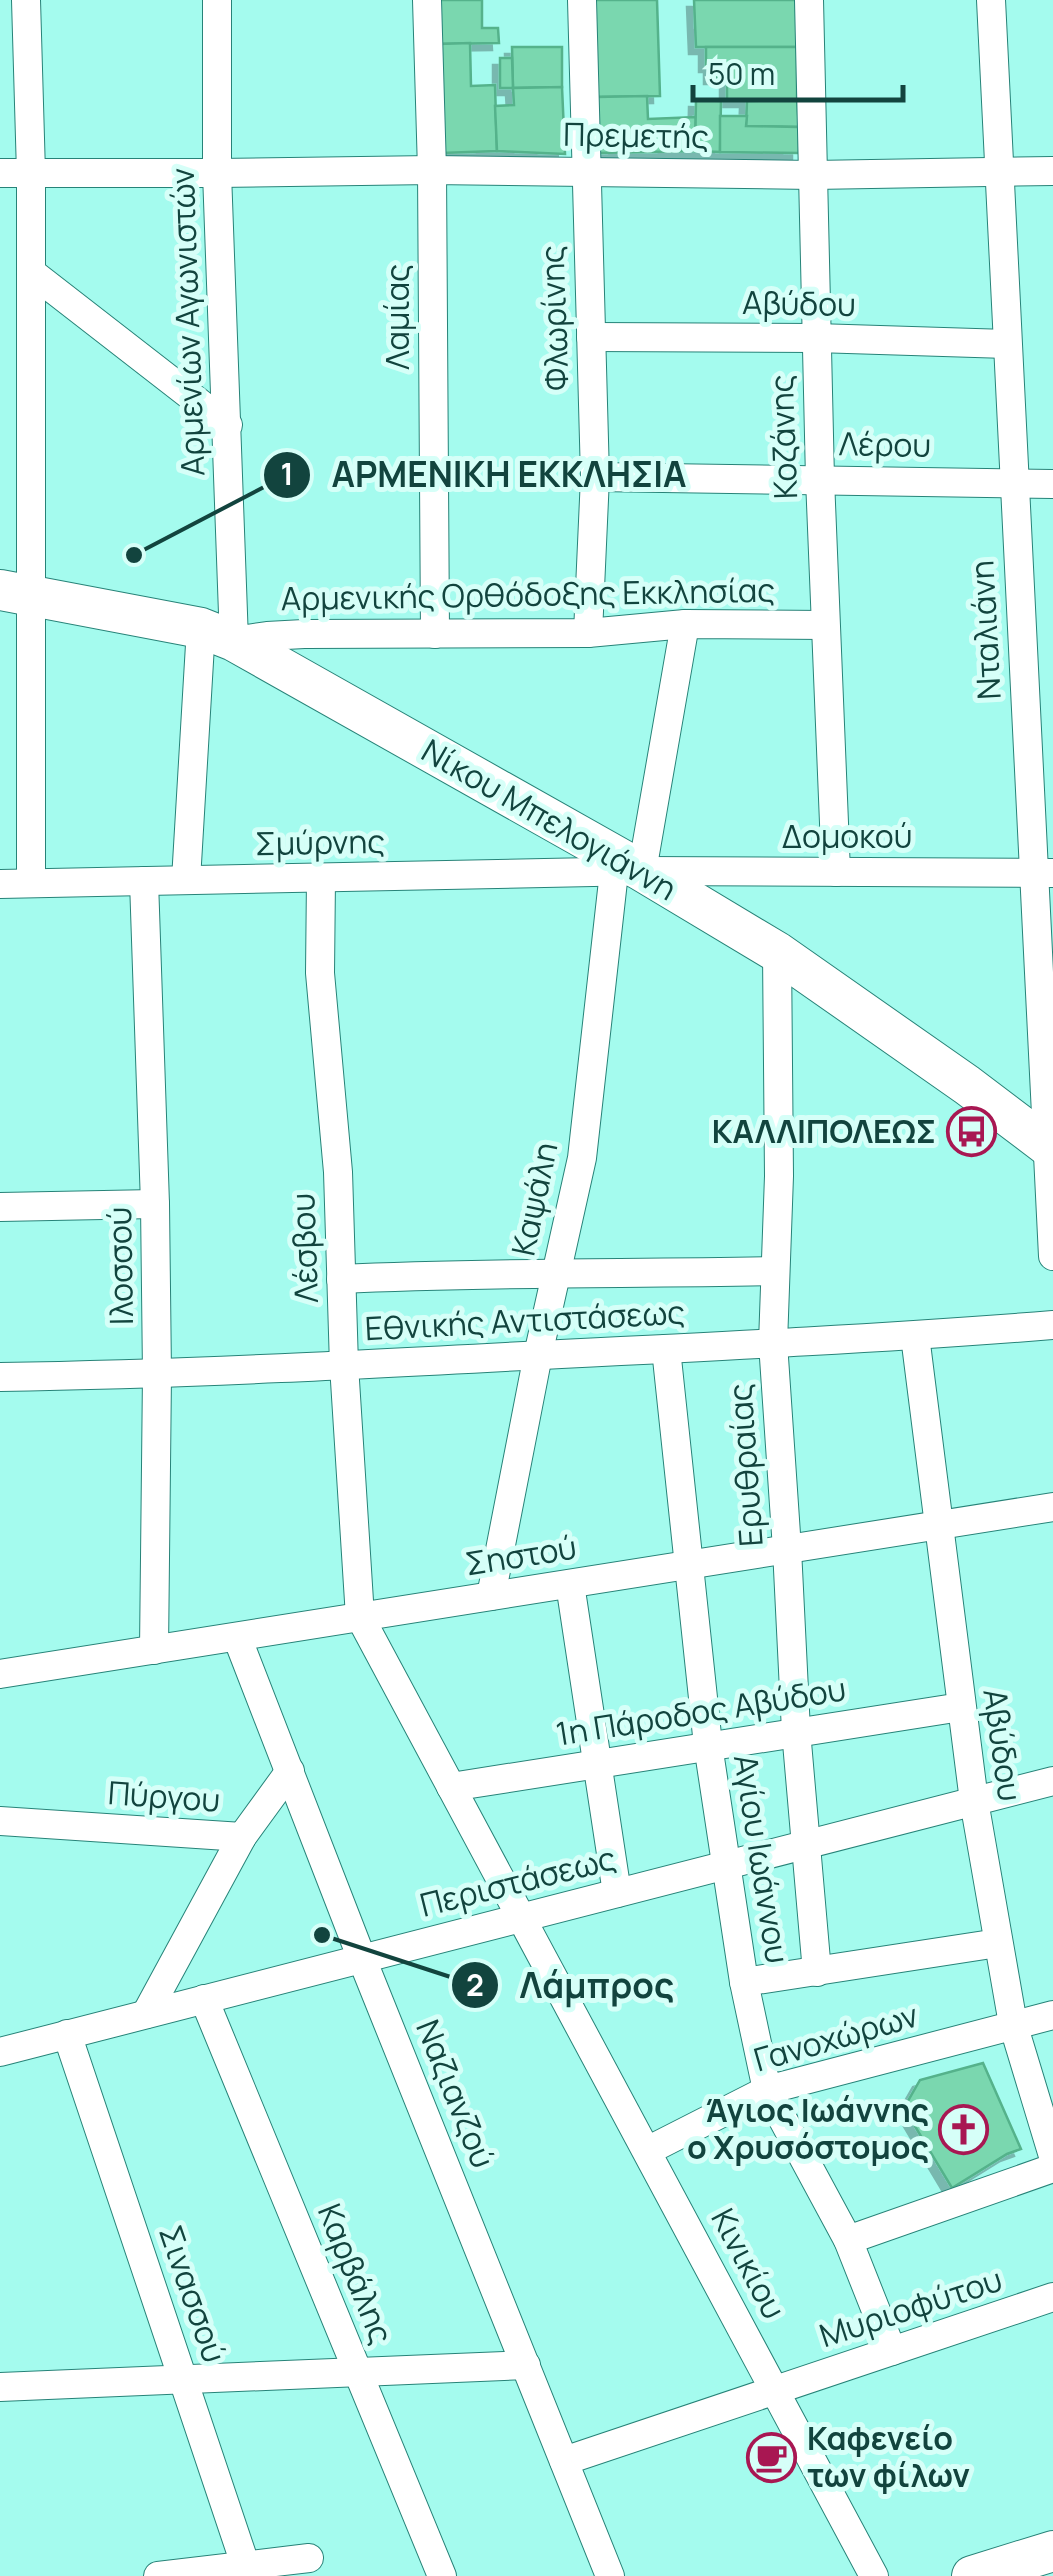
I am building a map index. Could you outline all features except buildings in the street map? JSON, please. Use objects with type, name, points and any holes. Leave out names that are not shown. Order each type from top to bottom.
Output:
[{"type":"main road","name":"Νίκου Μπελογιάννη","points":[[16,593],[217,635],[628,872],[777,952],[1050,1147]]},
{"type":"main road","points":[[972,2576],[1053,2552]]},
{"type":"street","points":[[26,0],[30,272],[16,593],[31,884]]},
{"type":"street","name":"Αρμενίων Αγωνιστών","points":[[186,880],[217,635],[228,426],[216,0]]},
{"type":"street","name":"Λαμίας","points":[[427,0],[435,634]]},
{"type":"street","name":"Φλωρίνης","points":[[582,0],[595,477],[588,633]]},
{"type":"street","name":"Κοζάνης","points":[[809,0],[820,479],[836,872]]},
{"type":"street","name":"Νταλιάνη","points":[[991,0],[1014,483],[1043,873],[1053,1256]]},
{"type":"street","name":"Πρεμετής","points":[[0,173],[586,170],[814,175],[1053,171]]},
{"type":"street","points":[[30,272],[228,426]]},
{"type":"street","name":"Αβύδου","points":[[591,338],[816,338],[1007,344]]},
{"type":"street","name":"Λέρου","points":[[595,477],[1053,484]]},
{"type":"street","name":"Αρμενικής Ορθόδοξης Εκκλησίας","points":[[217,635],[588,633],[685,624],[825,625]]},
{"type":"street","name":"Καψάλη","points":[[490,1596],[582,1158],[628,872],[685,624]]},
{"type":"street","name":"Δομοκού","points":[[628,872],[1043,873]]},
{"type":"street","name":"Σμύρνης","points":[[0,884],[628,872]]},
{"type":"street","name":"Λέσβου","points":[[321,878],[320,972],[338,1172],[344,1365],[360,1617]]},
{"type":"street","name":"Ιλοσσού","points":[[144,881],[158,1374],[154,1650]]},
{"type":"street","name":"Ερυθραίας","points":[[777,952],[779,1176],[773,1343],[796,1731],[817,1972]]},
{"type":"street","points":[[0,1206],[155,1204]]},
{"type":"street","points":[[341,1279],[775,1271]]},
{"type":"street","name":"Εθνικής Αντιστάσεως","points":[[0,1376],[158,1374],[344,1365],[915,1336],[1053,1325]]},
{"type":"street","name":"Αβύδου","points":[[915,1336],[974,1801],[1013,2024],[1053,2156]]},
{"type":"street","name":"Αγίου Ιωάννου","points":[[666,1348],[708,1745],[744,1982],[768,2090],[848,2240],[892,2351]]},
{"type":"street","name":"Σηστού","points":[[0,1674],[1053,1507]]},
{"type":"street","points":[[570,1584],[617,1893]]},
{"type":"street","name":"Κινικίου","points":[[360,1617],[874,2576]]},
{"type":"street","name":"Ναζιανζού","points":[[237,1637],[610,2576]]},
{"type":"street","name":"1η Πάροδος Αβύδου","points":[[451,1786],[962,1707]]},
{"type":"street","name":"Πύργου","points":[[0,1821],[242,1837],[290,1771]]},
{"type":"street","name":"Περιστάσεως","points":[[0,2052],[1053,1781]]},
{"type":"street","points":[[146,2014],[242,1837]]},
{"type":"street","points":[[744,1982],[998,1943]]},
{"type":"street","name":"Καρβάλης","points":[[204,2000],[442,2576]]},
{"type":"street","name":"Γανοχώρων","points":[[648,2152],[768,2090],[1053,2015]]},
{"type":"street","name":"Σινασσού","points":[[67,2034],[248,2571]]},
{"type":"street","points":[[848,2240],[1053,2168]]},
{"type":"street","name":"Μυριοφύτου","points":[[564,2461],[1053,2297]]},
{"type":"street","points":[[0,2387],[526,2365]]},
{"type":"street","points":[[158,2576],[248,2571],[309,2558]]},
{"type":"place","name":"ΑΡΜΕΝΙΚΗ ΕΚΚΛΗΣΙΑ","points":[[134,555]]},
{"type":"place","name":"ΚΑΛΛΙΠΟΛΕΩΣ","points":[[971,1132]]},
{"type":"place","name":"Λάμπρος","points":[[322,1935]]},
{"type":"place","name":"Άγιος Ιωάννης ο Χρυσόστομος","points":[[964,2129]]},
{"type":"place","name":"Καφενείο των φίλων","points":[[772,2457]]}]
